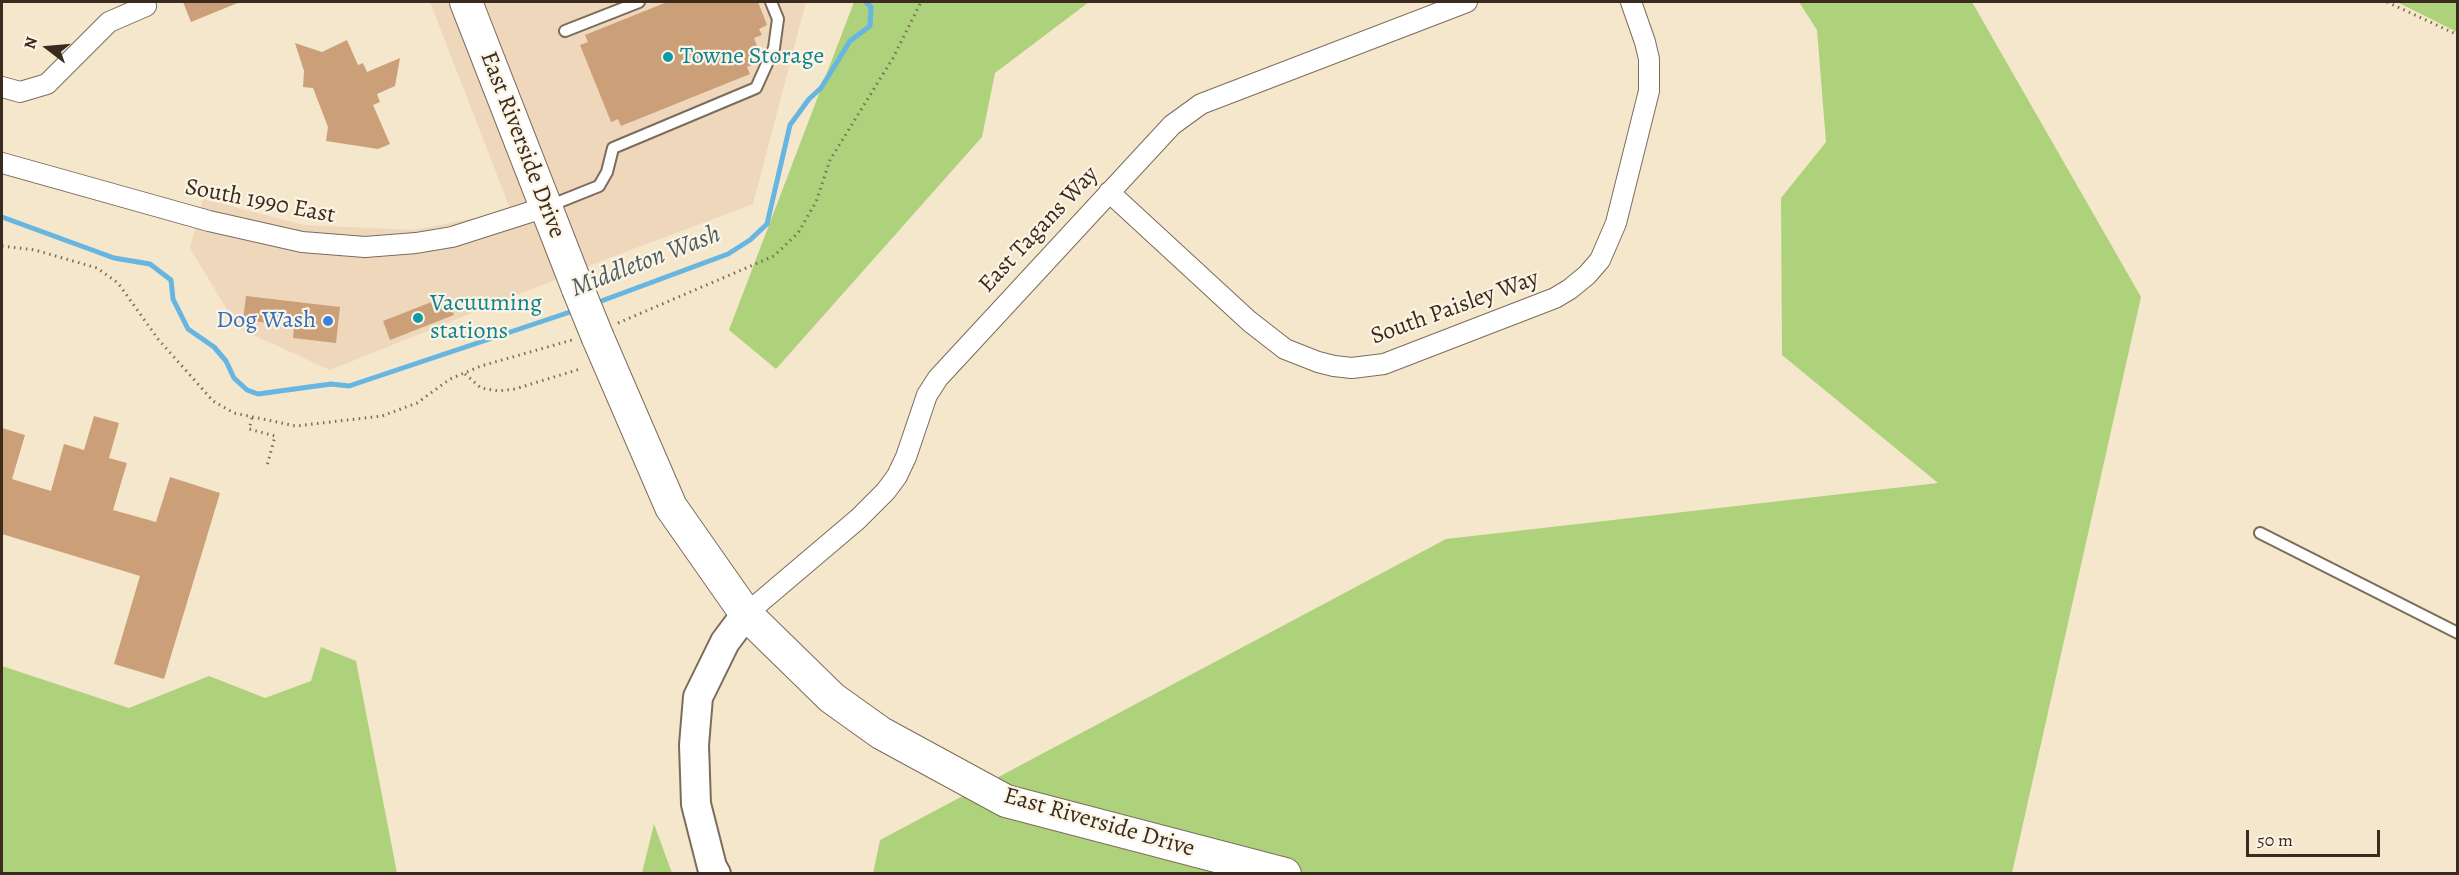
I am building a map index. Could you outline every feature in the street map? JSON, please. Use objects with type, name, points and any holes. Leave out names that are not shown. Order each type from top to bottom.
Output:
[{"type":"main road","name":"East Riverside Drive","points":[[466,2],[594,334],[671,507],[746,614],[832,698],[881,733],[1006,801],[1285,873]]},
{"type":"main road","points":[[716,873],[712,867],[696,804],[694,745],[698,697],[725,642],[746,614]]},
{"type":"street","name":"East Tagans Way","points":[[746,614],[858,519],[886,491],[897,476],[906,457],[927,395],[938,378],[1172,125],[1201,104],[1467,2]]},
{"type":"street","name":"South Paisley Way","points":[[1109,192],[1249,321],[1285,349],[1334,366],[1352,368],[1384,364],[1555,298],[1570,290],[1600,260],[1616,223],[1649,91],[1649,59],[1631,2]]},
{"type":"street","points":[[2,87],[20,92],[47,84],[109,22],[149,3]]},
{"type":"street","name":"South 1990 East","points":[[2,163],[209,221],[302,242],[364,247],[416,243],[452,237],[546,207]]},
{"type":"lane","points":[[565,31],[639,2]]},
{"type":"lane","points":[[546,207],[598,186],[607,172],[613,148],[756,88],[774,48],[778,19],[771,2]]},
{"type":"lane","points":[[2260,533],[2457,633]]},
{"type":"path","points":[[2,246],[35,250],[97,267],[118,283],[158,339],[213,401],[234,414],[296,426],[382,416],[417,403],[450,379],[481,366],[594,334],[774,256],[798,233],[816,202],[830,160],[893,58],[921,2]]},
{"type":"path","points":[[2387,2],[2457,35]]},
{"type":"path","points":[[465,374],[482,388],[498,391],[515,389],[579,369]]},
{"type":"path","points":[[252,418],[249,429],[275,436],[267,466]]},
{"type":"shaded area","points":[[430,2],[806,2],[753,204],[604,260],[330,370],[238,328],[190,248],[203,199],[304,225],[414,230],[511,211]]},
{"type":"green space","points":[[854,2],[1089,2],[995,73],[982,137],[776,369],[729,330]]},
{"type":"green space","points":[[1799,2],[1972,2],[2141,297],[2012,873],[873,874],[880,840],[1446,539],[1938,483],[1782,355],[1781,198],[1826,142],[1817,30]]},
{"type":"green space","points":[[2397,2],[2457,2],[2457,32]]},
{"type":"green space","points":[[321,647],[356,661],[397,873],[2,873],[2,666],[129,708],[209,676],[265,698],[311,681]]},
{"type":"green space","points":[[654,824],[672,873],[642,873]]},
{"type":"building","points":[[183,2],[240,2],[191,22]]},
{"type":"building","name":"Towne Storage","points":[[667,2],[758,2],[767,25],[759,29],[762,35],[754,38],[757,46],[748,50],[754,64],[747,67],[750,74],[621,126],[618,119],[611,122],[580,45],[588,42],[585,35]]},
{"type":"building","points":[[347,40],[358,65],[363,63],[367,72],[400,58],[395,86],[377,94],[380,102],[373,105],[390,144],[378,149],[326,141],[328,127],[313,88],[303,87],[304,71],[295,43],[322,52]]},
{"type":"building","points":[[246,296],[340,307],[336,343],[293,338],[294,326],[243,320]]},
{"type":"building","name":"Vacuuming stations","points":[[447,296],[454,315],[390,340],[383,321]]},
{"type":"building","points":[[94,416],[119,423],[109,458],[127,463],[113,510],[156,522],[170,477],[220,493],[164,679],[114,664],[140,576],[2,534],[2,428],[25,435],[12,479],[51,491],[64,444],[84,450]]},
{"type":"waterway","name":"Middleton Wash","points":[[596,303],[728,254],[750,240],[767,224],[790,125],[809,99],[821,88],[850,41],[870,26],[871,7],[866,2]]},
{"type":"waterway","name":"Middleton Wash","points":[[2,217],[114,258],[150,264],[171,280],[173,299],[188,329],[214,347],[226,361],[234,378],[247,390],[258,394],[331,384],[349,386],[576,310]]},
{"type":"place","name":"Towne Storage","points":[[668,57]]},
{"type":"place","name":"Vacuuming stations","points":[[418,318]]},
{"type":"place","name":"Dog Wash","points":[[328,321]]}]
